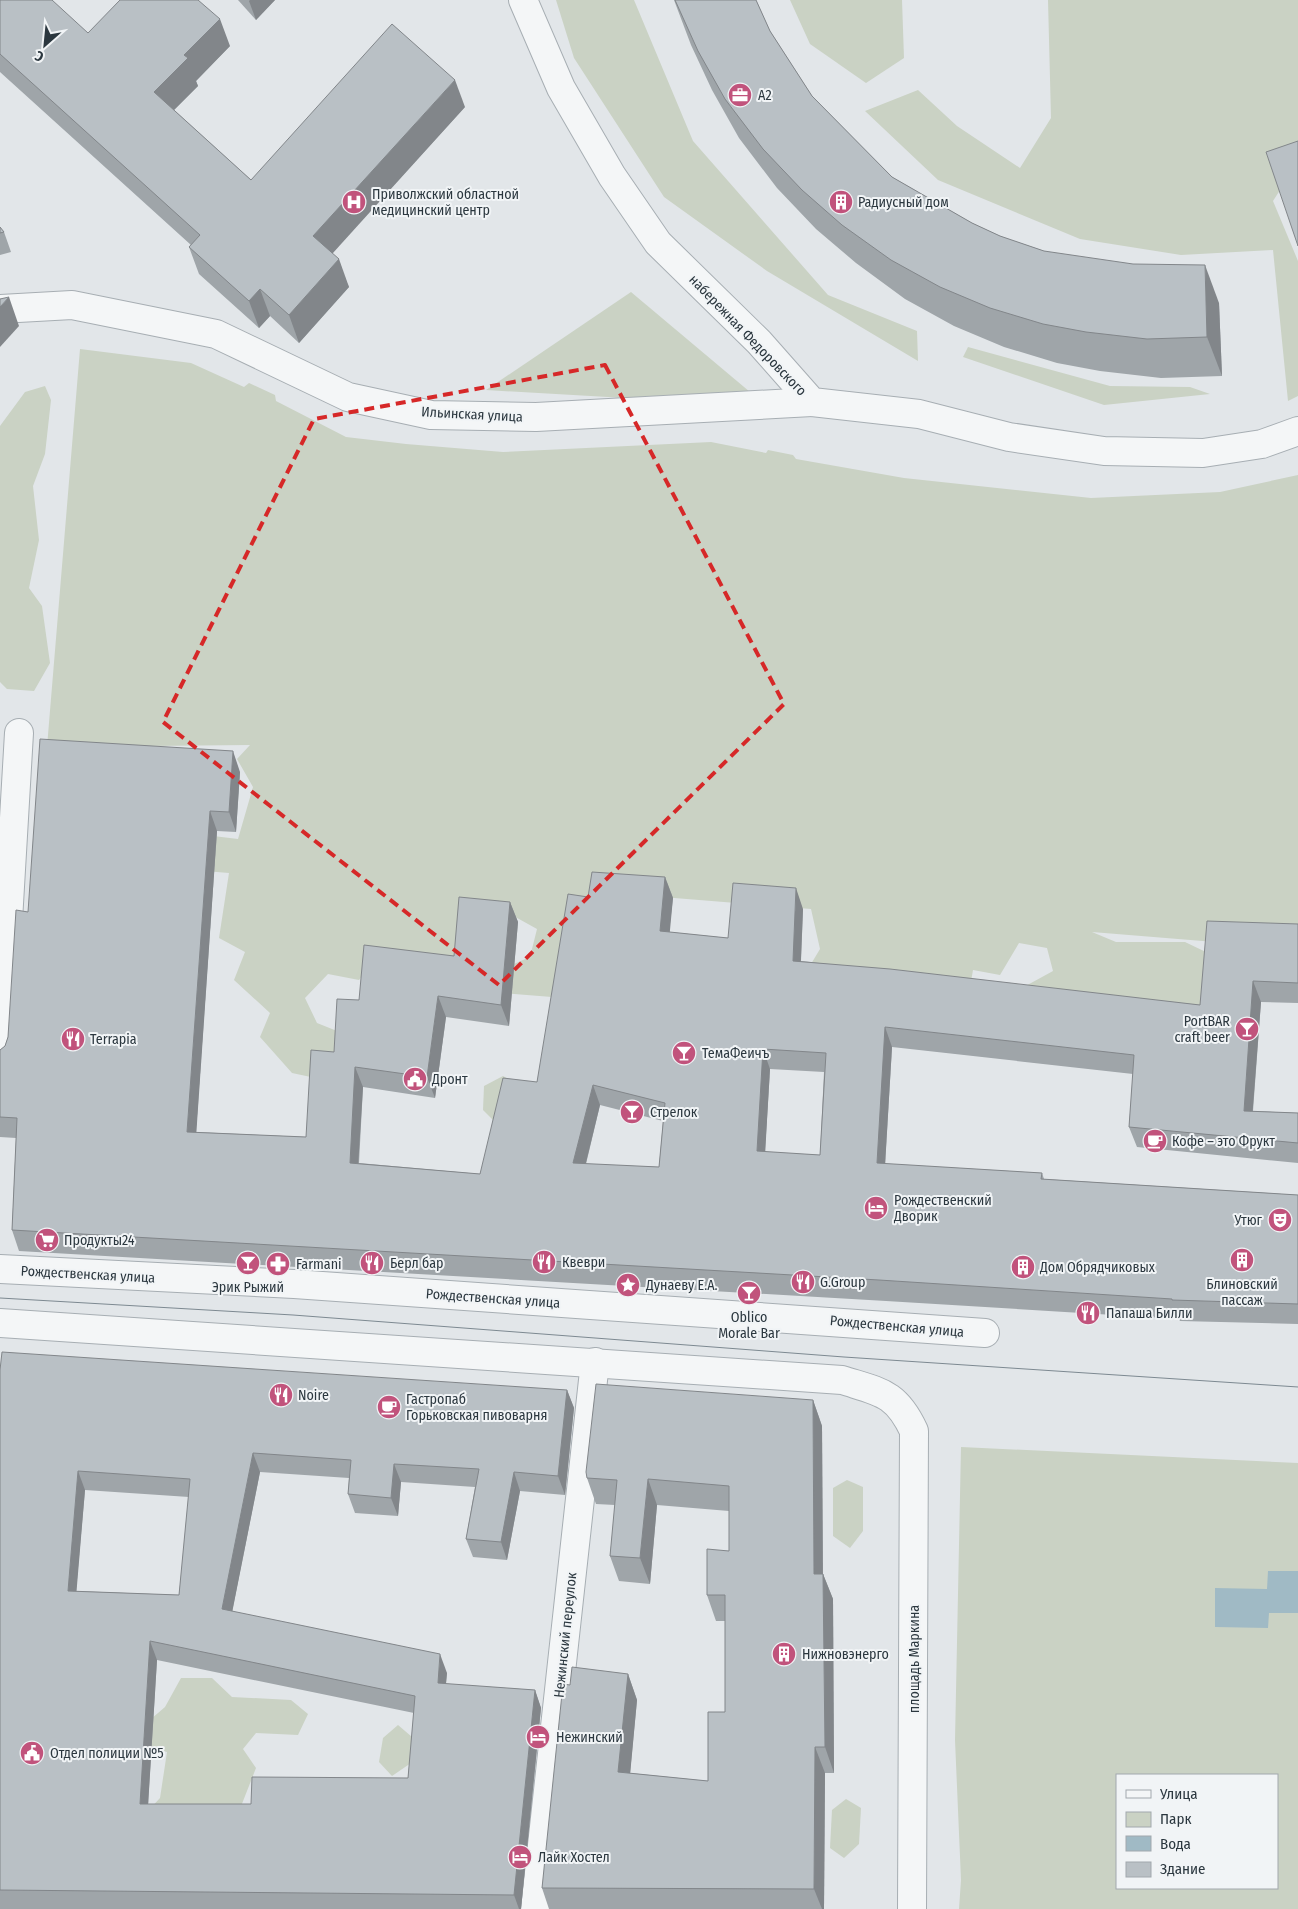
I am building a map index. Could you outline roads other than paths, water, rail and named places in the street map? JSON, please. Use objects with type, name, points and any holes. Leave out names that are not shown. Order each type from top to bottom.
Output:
[{"type":"street","name":"набережная Федоровского","points":[[523,0],[561,88],[612,176],[658,243],[759,342],[812,402],[919,414],[1010,438],[1104,451],[1203,453],[1262,444],[1298,431]]},
{"type":"street","name":"Ильинская улица","points":[[0,309],[72,305],[216,334],[348,397],[431,415],[536,417],[812,402]]},
{"type":"street","points":[[0,1057],[19,733]]},
{"type":"street","name":"Рождественская улица","points":[[0,1269],[294,1284],[985,1333]]},
{"type":"street","points":[[0,1323],[595,1362]]},
{"type":"street","name":"площадь Маркина","points":[[595,1362],[842,1380],[888,1395],[905,1411],[914,1431],[912,1909]]},
{"type":"street","name":"Нежинский переулок","points":[[535,1909],[595,1362]]},
{"type":"water","points":[[1268,1571],[1298,1571],[1298,1613],[1269,1613],[1268,1628],[1215,1627],[1215,1588],[1267,1589]]},
{"type":"tram line","points":[[0,1298],[293,1315],[844,1357],[1298,1387]]},
{"type":"place","name":"А2","points":[[740,95]]},
{"type":"place","name":"Приволжский областной медицинский центр","points":[[354,202]]},
{"type":"place","name":"Радиусный дом","points":[[841,202]]},
{"type":"place","name":"PortBAR craft beer","points":[[1247,1029]]},
{"type":"place","name":"Terrapia","points":[[73,1039]]},
{"type":"place","name":"ТемаФеичъ","points":[[684,1053]]},
{"type":"place","name":"Дронт","points":[[415,1079]]},
{"type":"place","name":"Стрелок","points":[[632,1112]]},
{"type":"place","name":"Кофе – это Фрукт","points":[[1155,1141]]},
{"type":"place","name":"Рождественский Дворик","points":[[876,1208]]},
{"type":"place","name":"Утюг","points":[[1280,1220]]},
{"type":"place","name":"Продукты24","points":[[47,1240]]},
{"type":"place","name":"Блиновский пассаж","points":[[1242,1260]]},
{"type":"place","name":"Квеври","points":[[544,1262]]},
{"type":"place","name":"Эрик Рыжий","points":[[248,1263]]},
{"type":"place","name":"Берл бар","points":[[372,1263]]},
{"type":"place","name":"Farmani","points":[[278,1264]]},
{"type":"place","name":"Дом Обрядчиковых","points":[[1023,1267]]},
{"type":"place","name":"G.Group","points":[[803,1282]]},
{"type":"place","name":"Дунаеву Е.А.","points":[[628,1285]]},
{"type":"place","name":"Oblico Morale Bar","points":[[749,1293]]},
{"type":"place","name":"Папаша Билли","points":[[1088,1313]]},
{"type":"place","name":"Noire","points":[[281,1395]]},
{"type":"place","name":"Гастропаб Горьковская пивоварня","points":[[389,1407]]},
{"type":"place","name":"Нижновэнерго","points":[[784,1654]]},
{"type":"place","name":"Нежинский","points":[[538,1737]]},
{"type":"place","name":"Отдел полиции №5","points":[[32,1753]]},
{"type":"place","name":"Лайк Хостел","points":[[520,1857]]}]
